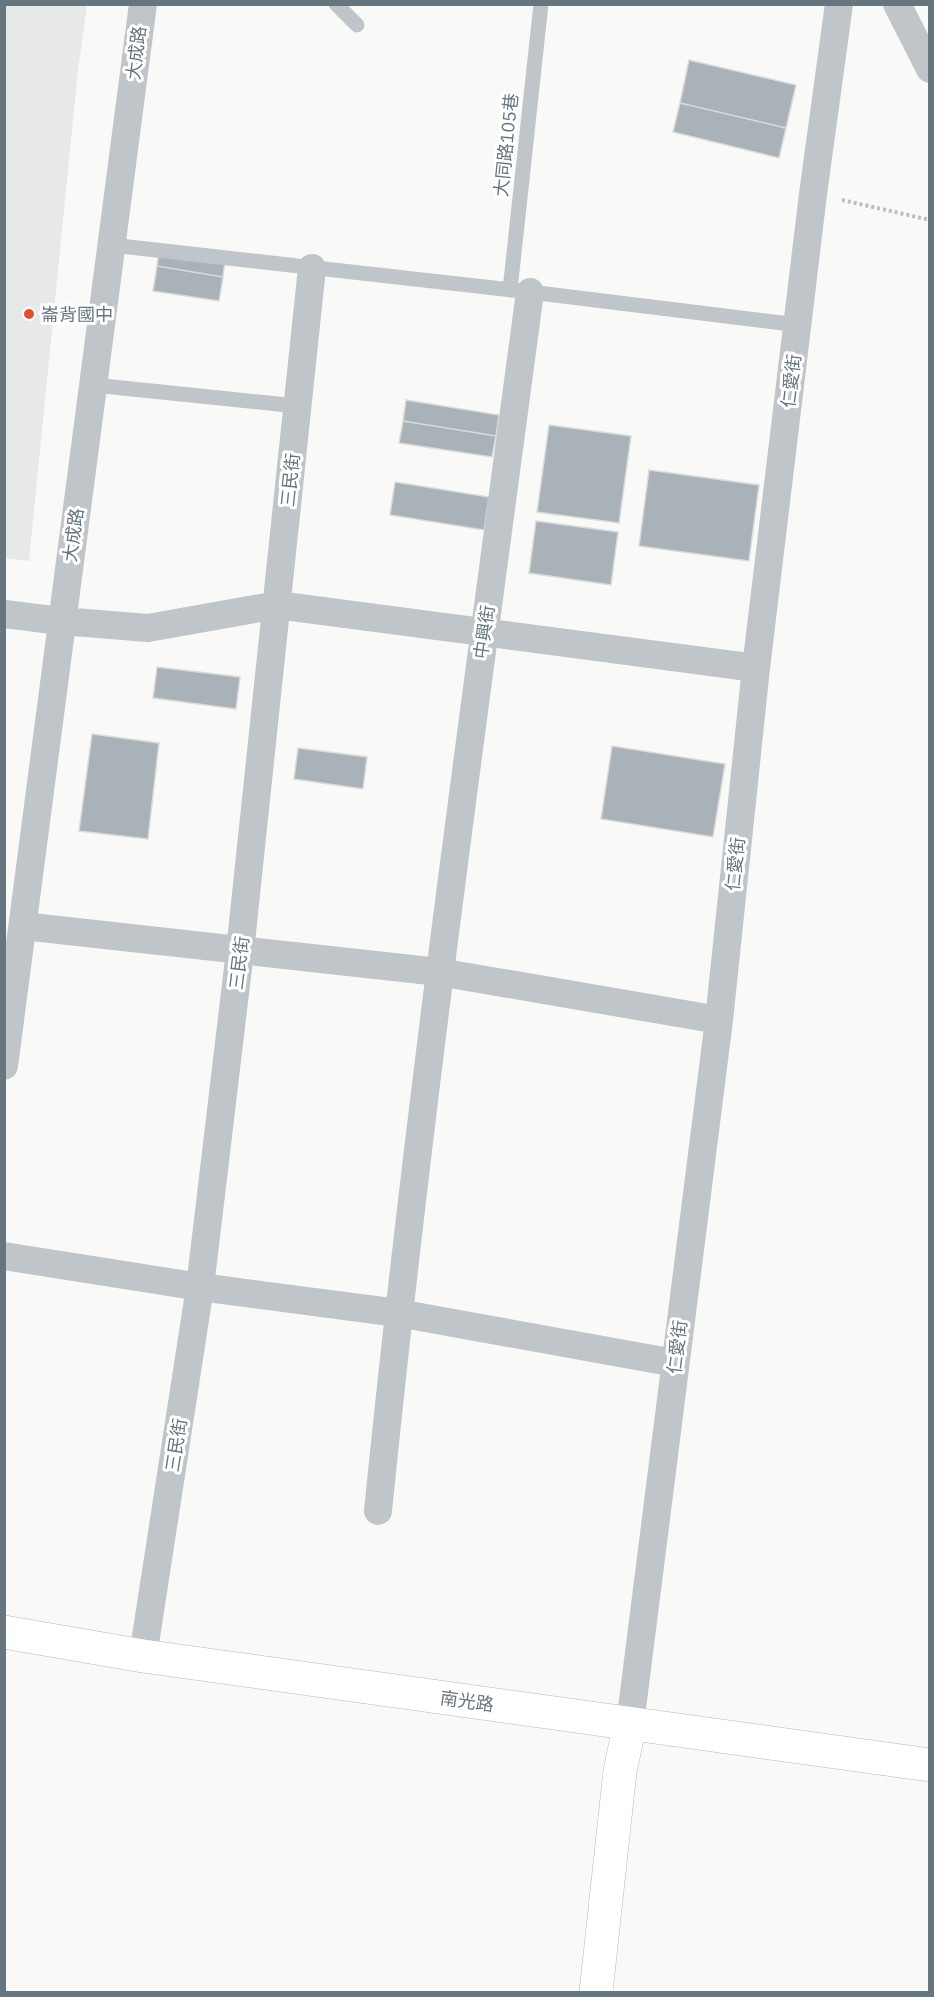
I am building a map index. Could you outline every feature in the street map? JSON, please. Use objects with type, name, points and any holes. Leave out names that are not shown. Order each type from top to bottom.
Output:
[{"type":"street","name":"大成路","points":[[4,1066],[142,4]]},
{"type":"street","points":[[897,4],[930,69]]},
{"type":"street","name":"仁愛街","points":[[630,1724],[719,1020],[756,668],[813,194],[846,8]]},
{"type":"street","name":"三民街","points":[[143,1656],[200,1287],[240,951],[312,268]]},
{"type":"street","name":"中興街","points":[[439,972],[484,631],[520,291]]},
{"type":"street","points":[[4,614],[148,628],[277,604],[756,668]]},
{"type":"street","points":[[23,926],[439,972],[719,1020]]},
{"type":"street","points":[[378,1511],[398,1313],[439,972]]},
{"type":"street","points":[[4,1256],[200,1287],[398,1313],[675,1363]]},
{"type":"street","name":"南光路","points":[[4,1632],[143,1656],[930,1765]]},
{"type":"street","points":[[596,1992],[620,1771],[630,1724]]},
{"type":"lane","points":[[336,4],[357,25]]},
{"type":"lane","name":"大同路105巷","points":[[520,291],[541,4]]},
{"type":"lane","points":[[111,245],[798,325]]},
{"type":"lane","points":[[93,385],[297,406]]},
{"type":"path","points":[[813,194],[930,220]]},
{"type":"shaded area","name":"崙背國中","points":[[5,4],[87,5],[78,70],[29,561],[4,558]]},
{"type":"building","points":[[689,60],[796,85],[786,128],[680,103]]},
{"type":"building","points":[[680,103],[786,128],[779,158],[673,132]]},
{"type":"building","points":[[160,244],[226,254],[223,277],[157,266]]},
{"type":"building","points":[[157,266],[223,277],[219,301],[153,291]]},
{"type":"building","points":[[406,400],[499,415],[496,436],[403,421]]},
{"type":"building","points":[[403,421],[496,436],[492,457],[399,443]]},
{"type":"building","points":[[549,425],[631,436],[619,523],[537,512]]},
{"type":"building","points":[[649,470],[759,485],[749,561],[639,546]]},
{"type":"building","points":[[395,482],[489,497],[484,530],[390,515]]},
{"type":"building","points":[[536,521],[618,532],[611,585],[529,573]]},
{"type":"building","points":[[157,667],[240,677],[236,709],[153,698]]},
{"type":"building","points":[[92,734],[159,743],[148,839],[79,831]]},
{"type":"building","points":[[612,746],[725,764],[713,837],[601,819]]},
{"type":"building","points":[[298,748],[367,757],[363,789],[294,779]]},
{"type":"place","name":"崙背國中","points":[[29,314]]}]
